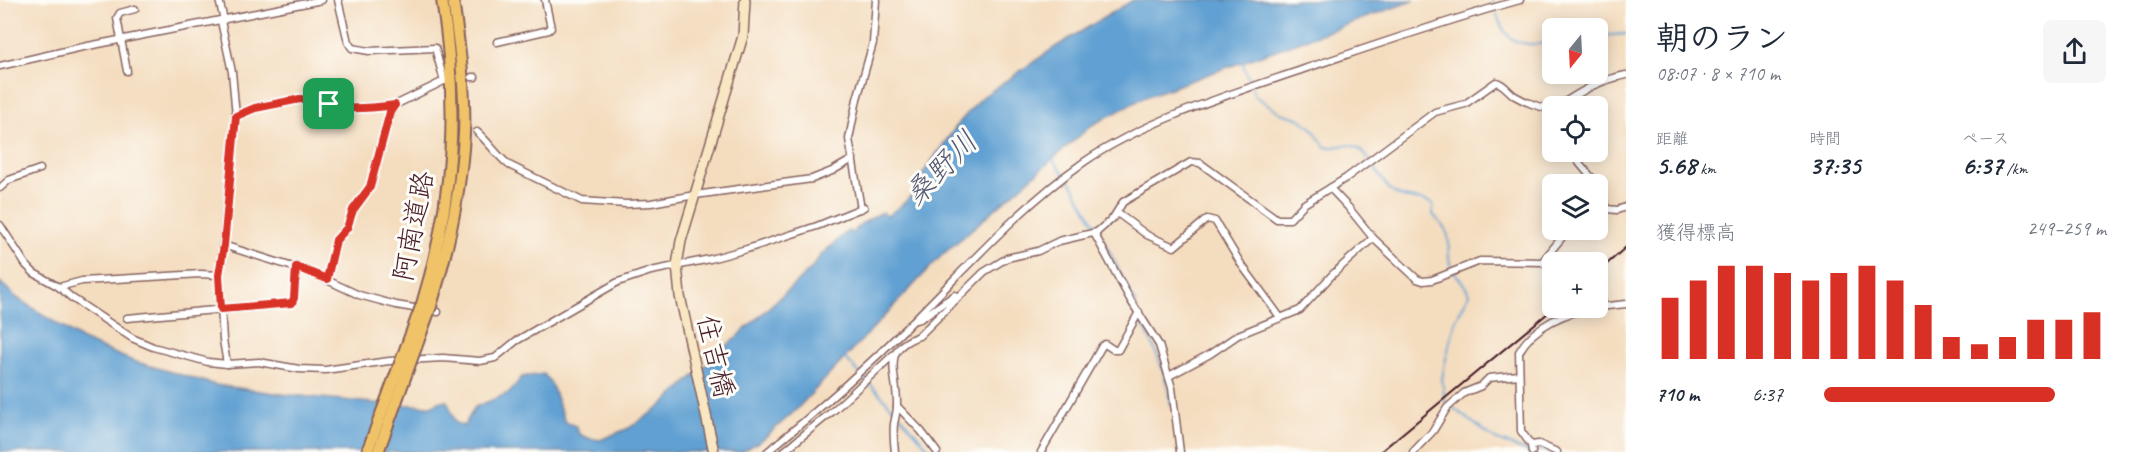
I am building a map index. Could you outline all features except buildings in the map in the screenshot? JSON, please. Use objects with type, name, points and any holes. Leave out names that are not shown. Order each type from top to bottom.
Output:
[{"type":"highway","name":"阿南道路","points":[[367,452],[430,307],[450,161],[452,88],[442,0]]},
{"type":"highway","name":"阿南道路","points":[[378,452],[430,307],[452,232],[464,133],[459,40],[453,0]]},
{"type":"street","points":[[219,0],[232,72],[236,116],[219,275],[227,364]]},
{"type":"street","points":[[0,66],[121,39],[322,0]]},
{"type":"street","points":[[236,116],[255,108],[300,99],[358,108],[395,105],[445,81],[435,48],[369,51],[352,48],[348,42],[338,0]]},
{"type":"street","points":[[497,42],[549,30],[551,28],[545,0]]},
{"type":"street","name":"住吉橋","points":[[714,452],[680,296],[677,267],[681,241],[743,36],[745,0]]},
{"type":"street","points":[[0,225],[26,265],[34,273],[59,287],[87,309],[132,338],[176,354],[227,364],[259,362],[299,369],[325,370],[358,364],[443,358],[480,361],[495,357],[516,341],[618,282],[747,249],[817,226],[862,208],[849,139],[873,44],[876,0]]},
{"type":"street","points":[[766,452],[863,369],[1049,189],[1109,146],[1147,128],[1255,85],[1357,50],[1520,0]]},
{"type":"street","points":[[127,71],[117,18],[120,13],[135,9]]},
{"type":"street","points":[[1574,96],[1594,84],[1626,75]]},
{"type":"street","points":[[783,452],[861,385],[908,340],[919,336],[984,272],[1007,258],[1038,251],[1059,240],[1097,231],[1116,214],[1123,202],[1191,162],[1200,163],[1277,219],[1290,219],[1304,204],[1330,189],[1435,112],[1466,104],[1496,82],[1501,83],[1515,96],[1542,106]]},
{"type":"street","points":[[327,279],[336,240],[347,228],[353,210],[370,187],[390,112],[395,105]]},
{"type":"street","points":[[477,132],[509,165],[582,201],[598,203],[651,203],[812,179],[853,159]]},
{"type":"street","points":[[1579,162],[1590,174]]},
{"type":"street","points":[[0,188],[9,180],[40,169]]},
{"type":"street","points":[[1330,189],[1373,238],[1418,279],[1432,280],[1479,261],[1542,262]]},
{"type":"street","points":[[1608,209],[1617,210],[1626,207]]},
{"type":"street","points":[[1116,214],[1147,235],[1174,247],[1207,219],[1215,221],[1241,264],[1280,317]]},
{"type":"street","points":[[1097,231],[1131,301],[1159,345],[1169,376],[1180,452]]},
{"type":"street","points":[[1169,376],[1210,354],[1238,335],[1300,310],[1332,275],[1373,238]]},
{"type":"street","points":[[1550,252],[1560,240]]},
{"type":"street","points":[[224,245],[296,267],[359,295],[396,305],[430,307]]},
{"type":"street","points":[[127,318],[292,303],[296,267]]},
{"type":"street","points":[[59,287],[82,281],[219,275]]},
{"type":"street","points":[[915,320],[946,303],[956,294],[964,292]]},
{"type":"street","points":[[1608,306],[1626,304]]},
{"type":"street","points":[[1041,452],[1102,346],[1105,344],[1118,350],[1139,312]]},
{"type":"street","points":[[1557,318],[1524,344],[1519,352],[1521,431],[1532,448],[1539,444],[1557,452]]},
{"type":"street","points":[[894,354],[897,410],[895,452]]},
{"type":"street","points":[[1413,452],[1433,430],[1447,408],[1464,393],[1481,386],[1489,378],[1519,375]]},
{"type":"street","points":[[897,410],[921,431],[937,452]]},
{"type":"water","name":"桑野川","points":[[1133,0],[1415,0],[1145,97],[1092,125],[941,256],[795,411],[762,440],[742,452],[0,452],[0,282],[17,298],[84,341],[133,361],[216,385],[373,403],[431,406],[447,401],[456,423],[464,426],[475,407],[509,393],[522,377],[544,374],[551,383],[565,422],[576,426],[579,434],[600,440],[629,428],[660,407],[811,269],[821,255],[848,231],[852,233],[861,224],[882,212],[887,216],[904,203],[926,180],[921,176],[958,124],[981,98],[1057,46]]},
{"type":"waterway","points":[[1492,0],[1500,24],[1511,38],[1527,44],[1542,43]]},
{"type":"waterway","points":[[1608,35],[1626,34]]},
{"type":"waterway","points":[[1242,61],[1255,96],[1281,113],[1298,118],[1312,128],[1325,147],[1350,145],[1359,149],[1383,181],[1397,195],[1433,204],[1433,214],[1445,228],[1448,237],[1451,266],[1469,295],[1456,319],[1445,363],[1442,379],[1445,402],[1495,439],[1528,452]]},
{"type":"waterway","points":[[1050,156],[1072,184],[1136,304]]},
{"type":"waterway","points":[[1140,321],[1160,361],[1171,405]]},
{"type":"waterway","points":[[844,357],[894,409]]},
{"type":"waterway","points":[[898,413],[932,452]]},
{"type":"waterway","points":[[1536,452],[1537,448],[1548,452]]},
{"type":"railway","points":[[1608,263],[1626,247]]},
{"type":"railway","points":[[1380,452],[1542,318]]},
{"type":"route","points":[[300,99],[329,104],[358,108],[395,105],[390,112],[370,187],[358,201],[347,228],[336,240],[327,279],[296,267],[292,303],[221,309],[219,275],[236,116],[255,108],[300,99]]}]
